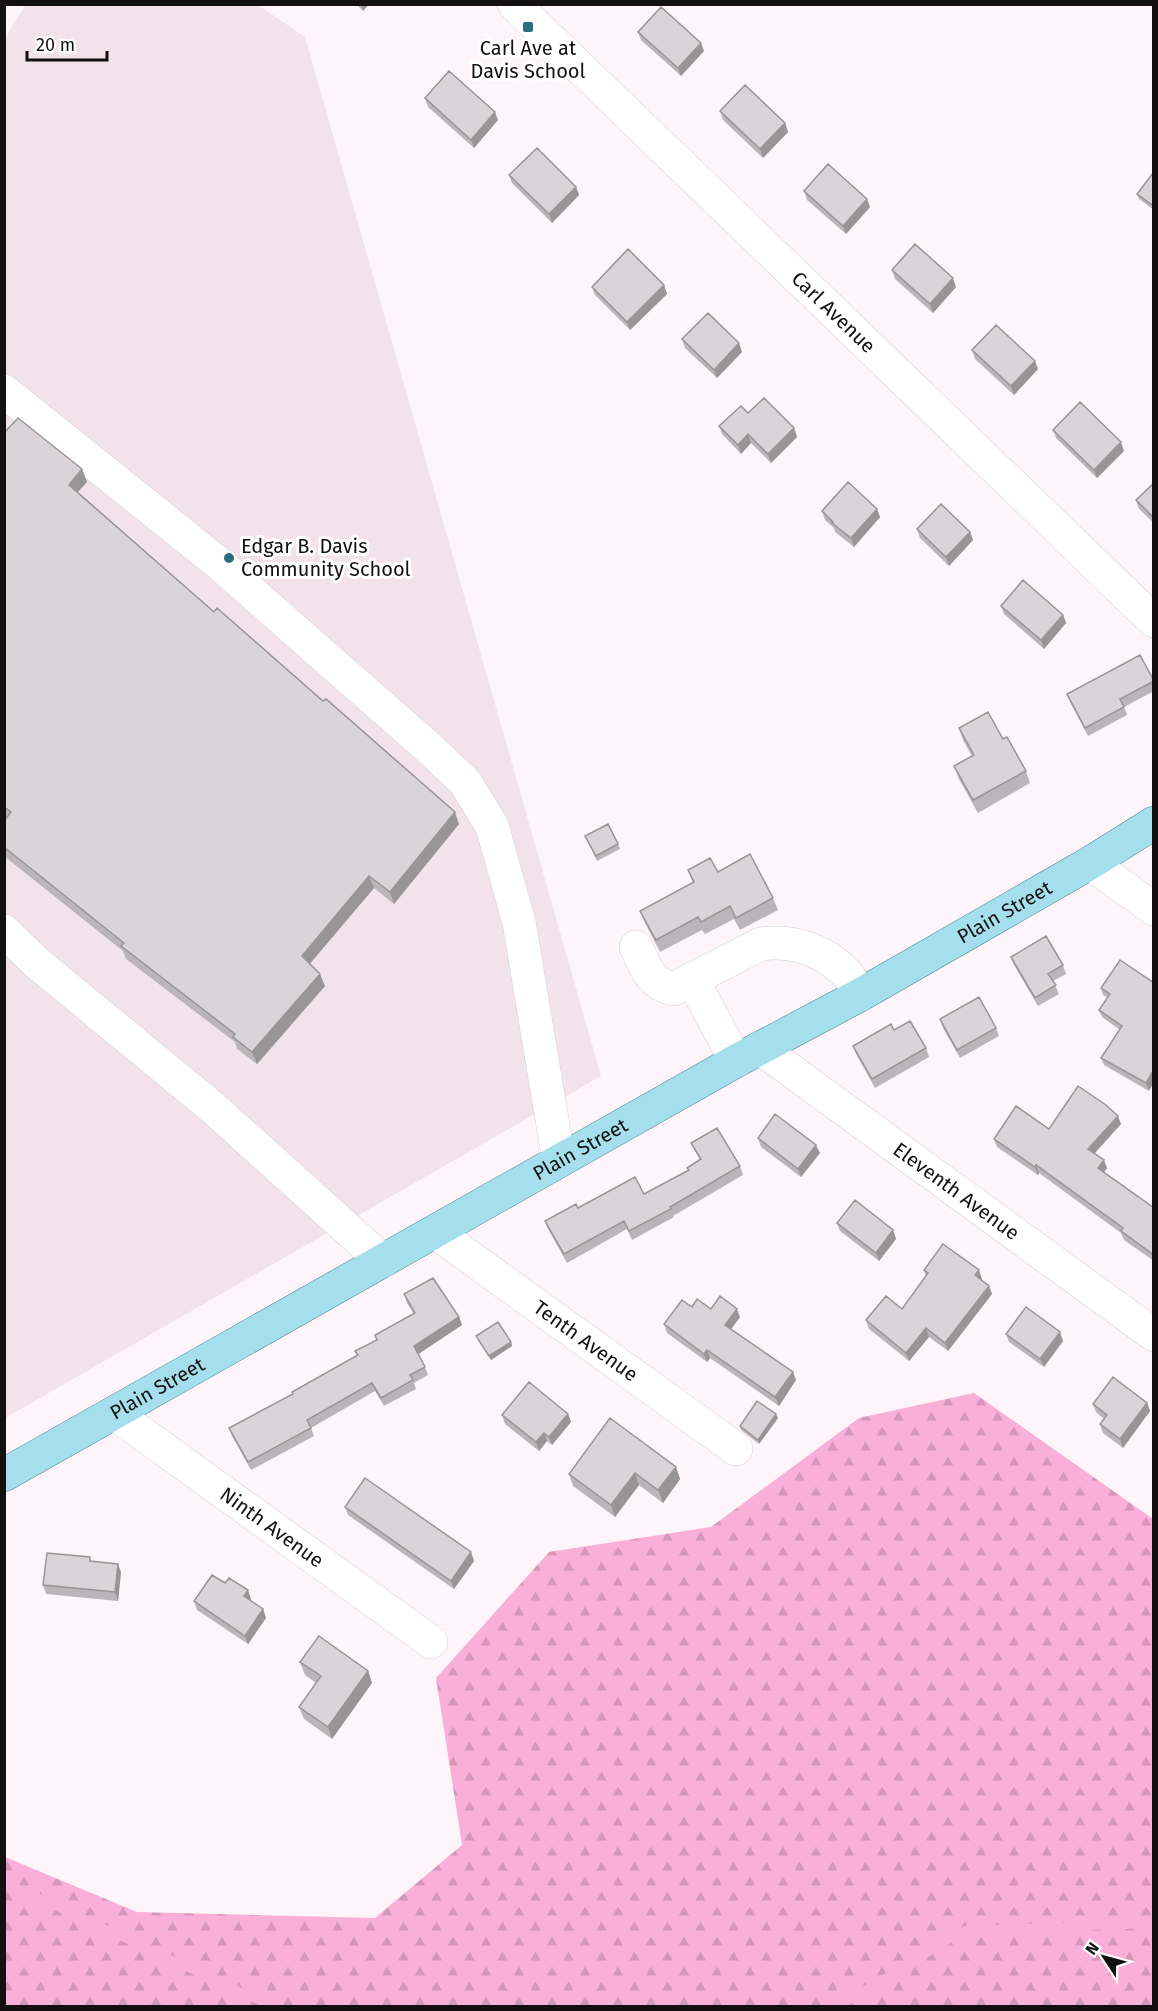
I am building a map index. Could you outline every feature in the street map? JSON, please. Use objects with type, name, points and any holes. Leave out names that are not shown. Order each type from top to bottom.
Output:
[{"type":"main road","name":"Plain Street","points":[[4,1475],[748,1054],[860,995],[1154,824]]},
{"type":"street","name":"Carl Avenue","points":[[514,4],[1154,621]]},
{"type":"street","points":[[4,391],[222,566],[430,748],[465,782],[492,826],[519,922],[559,1161]]},
{"type":"street","points":[[1090,863],[1154,909]]},
{"type":"street","points":[[4,931],[37,963],[212,1107],[383,1261]]},
{"type":"street","points":[[636,947],[654,981],[661,986],[673,989],[761,944],[776,942],[794,944],[831,960],[846,973],[860,995]]},
{"type":"street","points":[[692,979],[748,1054]]},
{"type":"street","name":"Eleventh Avenue","points":[[748,1054],[1154,1335]]},
{"type":"street","name":"Tenth Avenue","points":[[435,1232],[736,1449]]},
{"type":"street","name":"Ninth Avenue","points":[[114,1413],[431,1642]]},
{"type":"shaded area","name":"Edgar B. Davis Community School","points":[[26,4],[258,5],[305,37],[601,1076],[5,1418],[4,40]]},
{"type":"green space","points":[[974,1393],[1153,1519],[1153,2006],[5,2006],[5,1857],[137,1912],[375,1918],[462,1845],[436,1678],[549,1552],[711,1527],[859,1418]]},
{"type":"building","points":[[661,7],[701,43],[678,68],[638,32]]},
{"type":"building","points":[[449,71],[495,112],[471,140],[425,98]]},
{"type":"building","points":[[745,85],[785,123],[760,149],[720,111]]},
{"type":"building","points":[[537,148],[576,187],[549,214],[509,175]]},
{"type":"building","points":[[828,164],[867,199],[843,226],[804,191]]},
{"type":"building","points":[[1154,173],[1154,206],[1137,194]]},
{"type":"building","points":[[915,244],[953,278],[930,304],[892,270]]},
{"type":"building","points":[[628,249],[664,285],[627,322],[592,287]]},
{"type":"building","points":[[708,313],[739,343],[714,370],[682,339]]},
{"type":"building","points":[[996,325],[1035,361],[1011,386],[972,350]]},
{"type":"building","points":[[764,398],[794,428],[768,454],[748,434],[738,445],[719,426],[741,406],[748,413]]},
{"type":"building","points":[[1080,402],[1121,442],[1094,470],[1053,430]]},
{"type":"building","points":[[18,418],[82,469],[69,485],[214,612],[217,608],[323,701],[326,699],[455,812],[390,892],[369,876],[302,956],[320,974],[252,1052],[233,1037],[235,1034],[121,946],[124,943],[4,847],[4,821],[11,812],[4,807],[4,433]]},
{"type":"building","points":[[848,482],[877,509],[851,538],[832,523],[822,511]]},
{"type":"building","points":[[1154,483],[1154,518],[1136,500]]},
{"type":"building","points":[[941,504],[970,532],[946,557],[917,529]]},
{"type":"building","points":[[1023,580],[1063,615],[1041,640],[1001,606]]},
{"type":"building","points":[[1140,655],[1154,681],[1120,699],[1124,707],[1085,728],[1067,694]]},
{"type":"building","points":[[988,712],[1003,739],[1007,737],[1026,771],[973,800],[954,766],[974,755],[959,728]]},
{"type":"building","points":[[608,824],[618,844],[596,856],[585,836]]},
{"type":"building","points":[[750,854],[773,898],[736,918],[730,906],[701,922],[698,917],[656,940],[640,911],[694,882],[688,870],[710,858],[718,872]]},
{"type":"building","points":[[1046,936],[1063,965],[1048,974],[1056,985],[1035,998],[1011,957]]},
{"type":"building","points":[[1120,960],[1154,983],[1154,1069],[1146,1083],[1101,1058],[1122,1026],[1099,1010],[1110,994],[1101,988]]},
{"type":"building","points":[[979,997],[996,1028],[957,1050],[940,1019]]},
{"type":"building","points":[[910,1021],[926,1048],[872,1079],[853,1046],[891,1024],[894,1030]]},
{"type":"building","points":[[1078,1086],[1118,1116],[1088,1149],[1104,1160],[1098,1168],[1154,1208],[1154,1255],[1121,1231],[1123,1228],[1036,1165],[1035,1167],[994,1139],[1016,1106],[1049,1129]]},
{"type":"building","points":[[775,1114],[816,1145],[798,1169],[758,1138]]},
{"type":"building","points":[[717,1128],[740,1166],[670,1207],[671,1209],[629,1231],[624,1221],[564,1254],[545,1221],[576,1204],[578,1208],[635,1177],[644,1194],[689,1170],[687,1168],[701,1159],[691,1143]]},
{"type":"building","points":[[855,1200],[893,1230],[876,1253],[837,1223]]},
{"type":"building","points":[[943,1244],[979,1270],[975,1275],[989,1286],[945,1343],[926,1328],[906,1353],[866,1320],[886,1296],[902,1309],[928,1273],[924,1270]]},
{"type":"building","points":[[433,1278],[459,1317],[414,1346],[425,1367],[410,1375],[413,1380],[381,1398],[372,1383],[307,1420],[311,1428],[248,1462],[229,1428],[293,1394],[292,1392],[358,1355],[355,1351],[377,1340],[375,1335],[415,1313],[404,1294]]},
{"type":"building","points":[[720,1296],[737,1309],[725,1325],[793,1372],[775,1397],[707,1350],[704,1354],[664,1324],[682,1300],[692,1307],[697,1299],[711,1309]]},
{"type":"building","points":[[1026,1307],[1060,1332],[1040,1359],[1006,1334]]},
{"type":"building","points":[[498,1322],[511,1342],[489,1356],[476,1336]]},
{"type":"building","points":[[1113,1377],[1147,1403],[1120,1439],[1100,1424],[1107,1415],[1093,1404]]},
{"type":"building","points":[[529,1382],[568,1414],[549,1437],[544,1433],[536,1442],[502,1415]]},
{"type":"building","points":[[757,1401],[776,1414],[758,1440],[740,1426]]},
{"type":"building","points":[[610,1418],[676,1467],[658,1490],[635,1473],[611,1505],[569,1474]]},
{"type":"building","points":[[365,1478],[471,1552],[451,1581],[345,1507]]},
{"type":"building","points":[[47,1553],[90,1557],[90,1561],[118,1564],[115,1592],[43,1585]]},
{"type":"building","points":[[212,1575],[225,1583],[229,1578],[248,1590],[244,1596],[263,1609],[245,1636],[194,1601]]},
{"type":"building","points":[[319,1636],[368,1671],[328,1727],[299,1707],[321,1676],[300,1662]]},
{"type":"waterway","points":[[4,1882],[271,2006]]},
{"type":"waterway","points":[[839,2006],[965,1930],[1154,1924]]},
{"type":"place","name":"Carl Ave at Davis School","points":[[528,27]]},
{"type":"place","name":"Edgar B. Davis Community School","points":[[229,558]]}]
